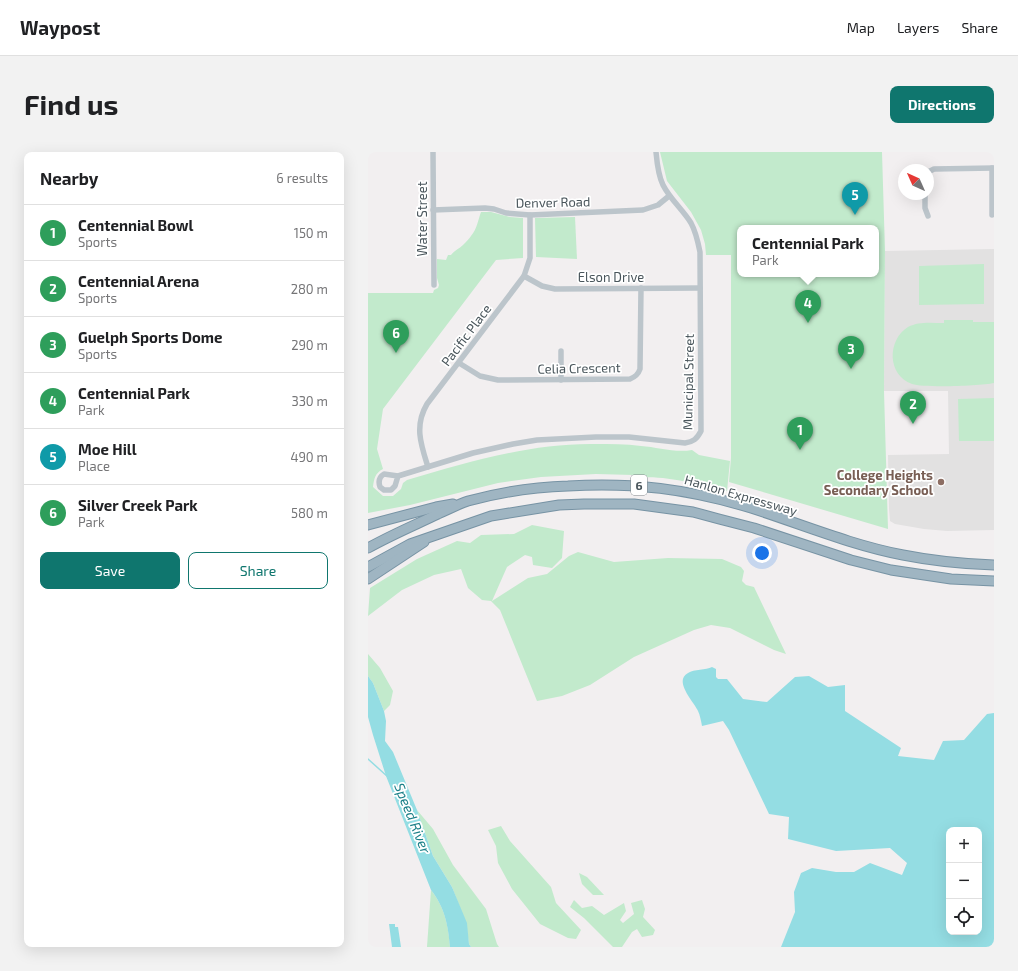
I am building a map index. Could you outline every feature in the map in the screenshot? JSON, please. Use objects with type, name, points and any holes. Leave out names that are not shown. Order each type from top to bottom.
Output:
[{"type":"highway","name":"Hanlon Expressway","points":[[368,548],[391,535],[466,502],[503,493],[551,487],[598,484],[647,486],[702,495],[751,509],[846,540],[902,555],[952,563],[994,565]]},
{"type":"highway","points":[[368,525],[436,507],[466,502]]},
{"type":"highway","name":"6","points":[[368,568],[410,544],[491,516],[559,506],[584,504],[634,504],[688,511],[713,517],[754,528],[851,560],[891,570],[951,579],[994,581]]},
{"type":"highway","points":[[368,579],[436,535]]},
{"type":"street","name":"Water Street","points":[[433,152],[434,285]]},
{"type":"street","name":"Municipal Street","points":[[398,476],[474,452],[537,440],[596,437],[629,438],[685,443],[695,440],[701,432],[700,252],[695,231],[686,216],[669,196],[663,185],[659,173],[656,152]]},
{"type":"street","points":[[934,169],[993,168],[992,215]]},
{"type":"street","name":"Denver Road","points":[[433,210],[485,208],[506,213],[530,215],[643,210],[658,205],[669,196]]},
{"type":"street","points":[[925,200],[925,208],[928,216]]},
{"type":"street","name":"Pacific Place","points":[[428,467],[420,439],[419,428],[421,416],[428,404],[524,276],[530,258],[530,215]]},
{"type":"street","name":"Elson Drive","points":[[524,276],[542,286],[555,289],[700,288]]},
{"type":"street","name":"Celia Crescent","points":[[459,363],[475,374],[491,379],[630,379],[637,376],[640,370],[641,288]]},
{"type":"street","points":[[562,352],[562,380]]},
{"type":"shaded area","points":[[994,249],[994,530],[947,531],[895,524],[890,521],[888,455],[949,454],[948,391],[884,391],[885,251]]},
{"type":"green space","points":[[660,152],[882,152],[885,251],[884,391],[888,529],[729,482],[731,458],[731,255],[706,255],[701,230],[691,212],[667,181]]},
{"type":"green space","points":[[481,212],[491,212],[510,217],[523,218],[523,258],[496,260],[383,409],[377,449],[383,469],[375,476],[373,487],[383,496],[393,496],[401,489],[403,483],[407,480],[476,460],[523,450],[547,447],[624,444],[679,451],[692,450],[699,455],[730,461],[727,491],[682,481],[647,477],[637,478],[633,475],[596,474],[541,477],[498,483],[410,505],[368,513],[368,293],[433,293],[439,285],[437,278],[437,259],[446,260],[448,255],[451,255],[466,242],[475,230]]},
{"type":"green space","points":[[575,217],[577,259],[536,257],[535,218]]},
{"type":"green space","points":[[984,264],[984,304],[919,305],[919,266]]},
{"type":"green space","points":[[944,320],[994,322],[994,383],[952,386],[918,385],[904,380],[898,373],[894,365],[893,348],[901,333],[912,325],[944,323]]},
{"type":"green space","points":[[994,398],[994,441],[959,441],[958,399]]},
{"type":"green space","points":[[532,525],[564,531],[562,558],[552,568],[533,565],[532,557],[525,555],[507,567],[492,601],[528,578],[547,574],[569,556],[578,552],[614,562],[668,558],[722,559],[741,567],[744,571],[742,581],[746,585],[754,587],[786,654],[774,650],[730,628],[711,625],[694,630],[634,657],[590,685],[562,696],[537,701],[500,610],[491,601],[482,600],[468,588],[461,569],[434,575],[402,590],[368,616],[370,588],[417,559],[457,541],[470,543],[481,535],[514,534]]},
{"type":"green space","points":[[368,654],[380,668],[393,691],[390,705],[384,711],[373,683],[368,676]]},
{"type":"green space","points":[[417,810],[433,829],[453,865],[486,909],[499,947],[471,947],[469,944],[466,923],[452,887],[433,856]]},
{"type":"green space","points":[[501,826],[510,841],[551,887],[556,903],[581,930],[576,939],[568,938],[540,924],[512,889],[498,863],[496,846],[488,830]]},
{"type":"green space","points":[[579,873],[587,877],[604,895],[593,895],[582,884]]},
{"type":"green space","points":[[431,890],[443,910],[450,947],[427,947]]},
{"type":"green space","points":[[574,900],[582,908],[592,906],[604,915],[624,903],[626,911],[620,920],[623,923],[634,914],[631,903],[642,900],[645,909],[643,917],[655,930],[653,935],[642,937],[637,929],[632,932],[622,947],[613,947],[584,918],[570,907]]},
{"type":"water","points":[[712,667],[716,669],[716,677],[718,679],[727,679],[743,699],[767,702],[795,677],[809,676],[828,687],[845,685],[845,711],[901,748],[898,756],[934,760],[943,741],[964,740],[987,714],[994,713],[994,947],[781,947],[795,912],[794,892],[801,873],[812,868],[836,872],[854,872],[870,863],[902,875],[907,863],[890,848],[836,851],[788,839],[789,817],[769,814],[729,730],[723,721],[702,726],[698,711],[686,692],[683,681],[684,677],[688,673]]},
{"type":"water","name":"Speed River","points":[[368,676],[373,683],[384,711],[386,721],[385,741],[393,752],[417,810],[433,856],[452,887],[467,923],[469,944],[471,947],[450,947],[447,924],[443,910],[431,890],[386,776],[373,735],[368,717]]},
{"type":"water","points":[[389,924],[395,924],[395,927],[398,927],[401,947],[392,947]]},
{"type":"waterway","points":[[368,759],[388,777]]},
{"type":"place","name":"Moe Hill","points":[[855,215]]},
{"type":"place","name":"Centennial Park","points":[[808,323]]},
{"type":"place","name":"Silver Creek Park","points":[[396,353]]},
{"type":"place","name":"Guelph Sports Dome","points":[[851,369]]},
{"type":"place","name":"Centennial Arena","points":[[913,424]]},
{"type":"place","name":"Centennial Bowl","points":[[800,450]]},
{"type":"place","name":"College Heights Secondary School","points":[[941,482]]}]
